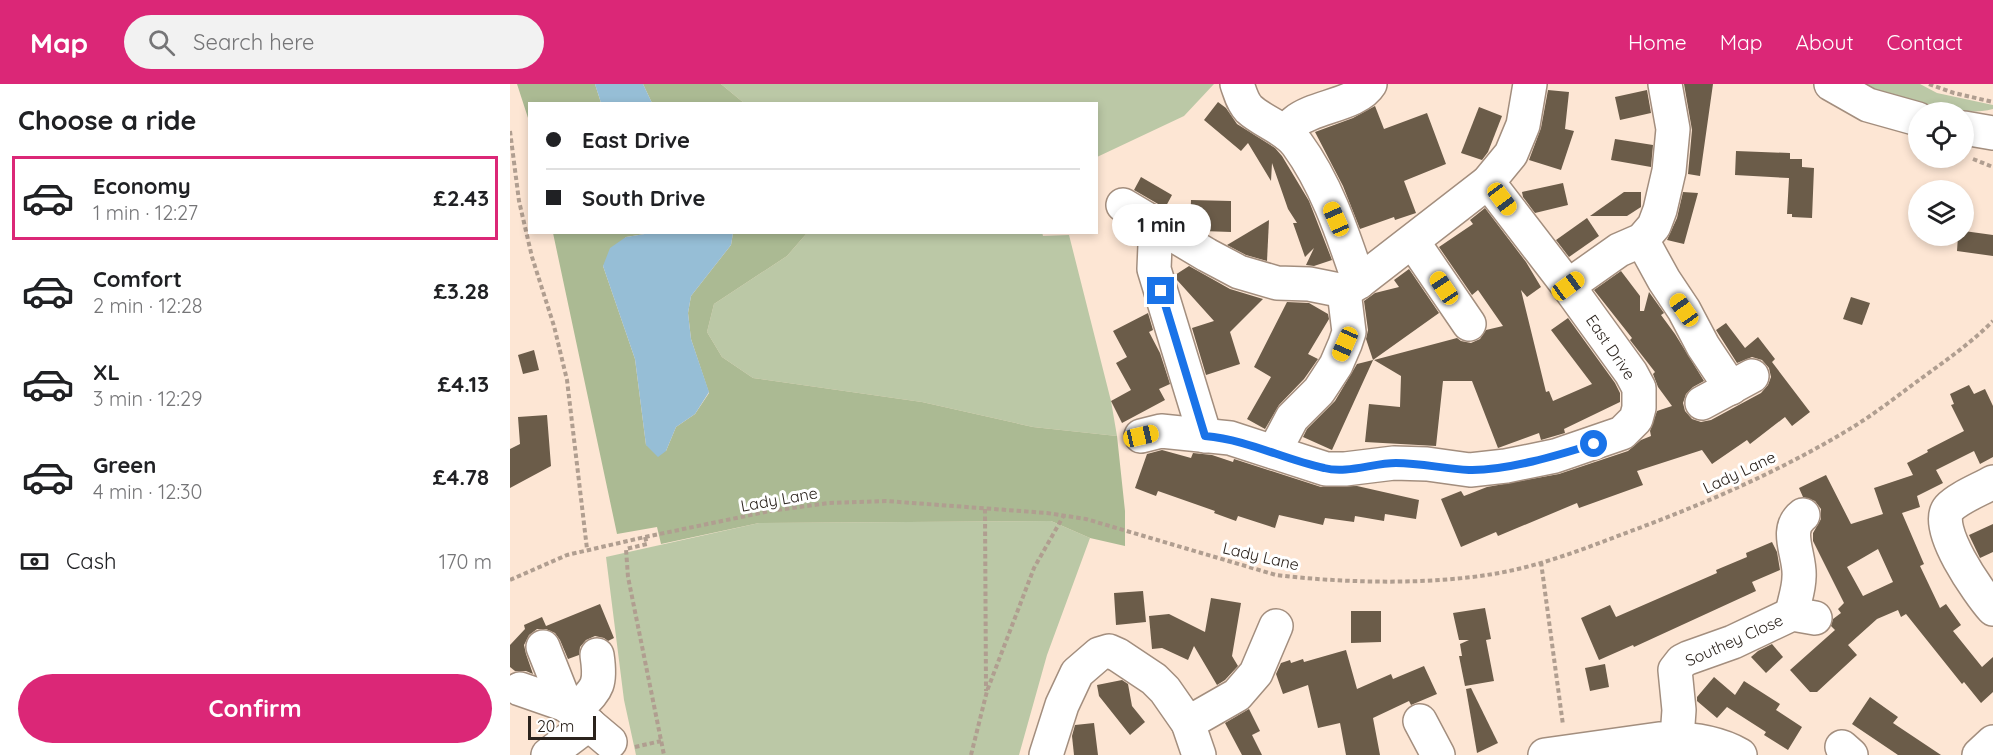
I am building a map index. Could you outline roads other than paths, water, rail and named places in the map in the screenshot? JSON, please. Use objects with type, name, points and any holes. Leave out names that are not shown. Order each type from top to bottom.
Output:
[{"type":"street","points":[[1237,84],[1248,108],[1286,133],[1304,154],[1325,193],[1352,287],[1349,332],[1336,365],[1318,391],[1292,418],[1274,452]]},
{"type":"street","points":[[1286,133],[1296,121],[1356,95],[1370,84]]},
{"type":"street","points":[[1123,205],[1239,272],[1277,283],[1352,287],[1488,182],[1511,154],[1523,125],[1530,84]]},
{"type":"street","points":[[1568,286],[1619,250],[1642,240],[1654,226],[1669,171],[1673,129],[1665,84]]},
{"type":"street","points":[[1831,84],[1868,105],[1908,116]]},
{"type":"street","name":"East Drive","points":[[1141,436],[1161,431],[1230,438],[1326,469],[1394,463],[1470,470],[1556,456],[1622,433],[1636,418],[1640,398],[1639,388],[1622,359],[1488,182]]},
{"type":"street","points":[[1162,229],[1155,245],[1154,268],[1205,436]]},
{"type":"street","points":[[1642,240],[1703,346],[1741,382],[1702,403]]},
{"type":"street","points":[[1413,242],[1468,324]]},
{"type":"street","points":[[1993,482],[1950,507],[1944,519],[1946,533],[1973,582],[1993,609]]},
{"type":"street","name":"Southey Close","points":[[1677,738],[1679,710],[1674,676],[1677,666],[1688,657],[1804,616],[1793,529],[1798,518],[1803,514]]},
{"type":"street","points":[[1188,723],[1237,695],[1256,673],[1276,626]]},
{"type":"street","points":[[543,647],[585,721]]},
{"type":"street","points":[[1046,755],[1062,705],[1077,673],[1099,654],[1109,651],[1154,679],[1174,702],[1188,723],[1199,755]]},
{"type":"street","points":[[548,755],[585,721],[599,682],[597,655]]},
{"type":"street","points":[[520,689],[585,721]]},
{"type":"street","points":[[1420,721],[1438,755]]},
{"type":"street","points":[[1557,753],[1677,738],[1715,745],[1740,755]]},
{"type":"street","points":[[1978,755],[1993,742]]},
{"type":"water","points":[[595,84],[643,84],[652,102],[601,102]]},
{"type":"water","points":[[645,234],[733,234],[731,245],[691,296],[688,313],[691,339],[709,392],[695,414],[676,427],[666,451],[658,457],[646,445],[635,359],[603,266],[610,248],[626,237]]}]
